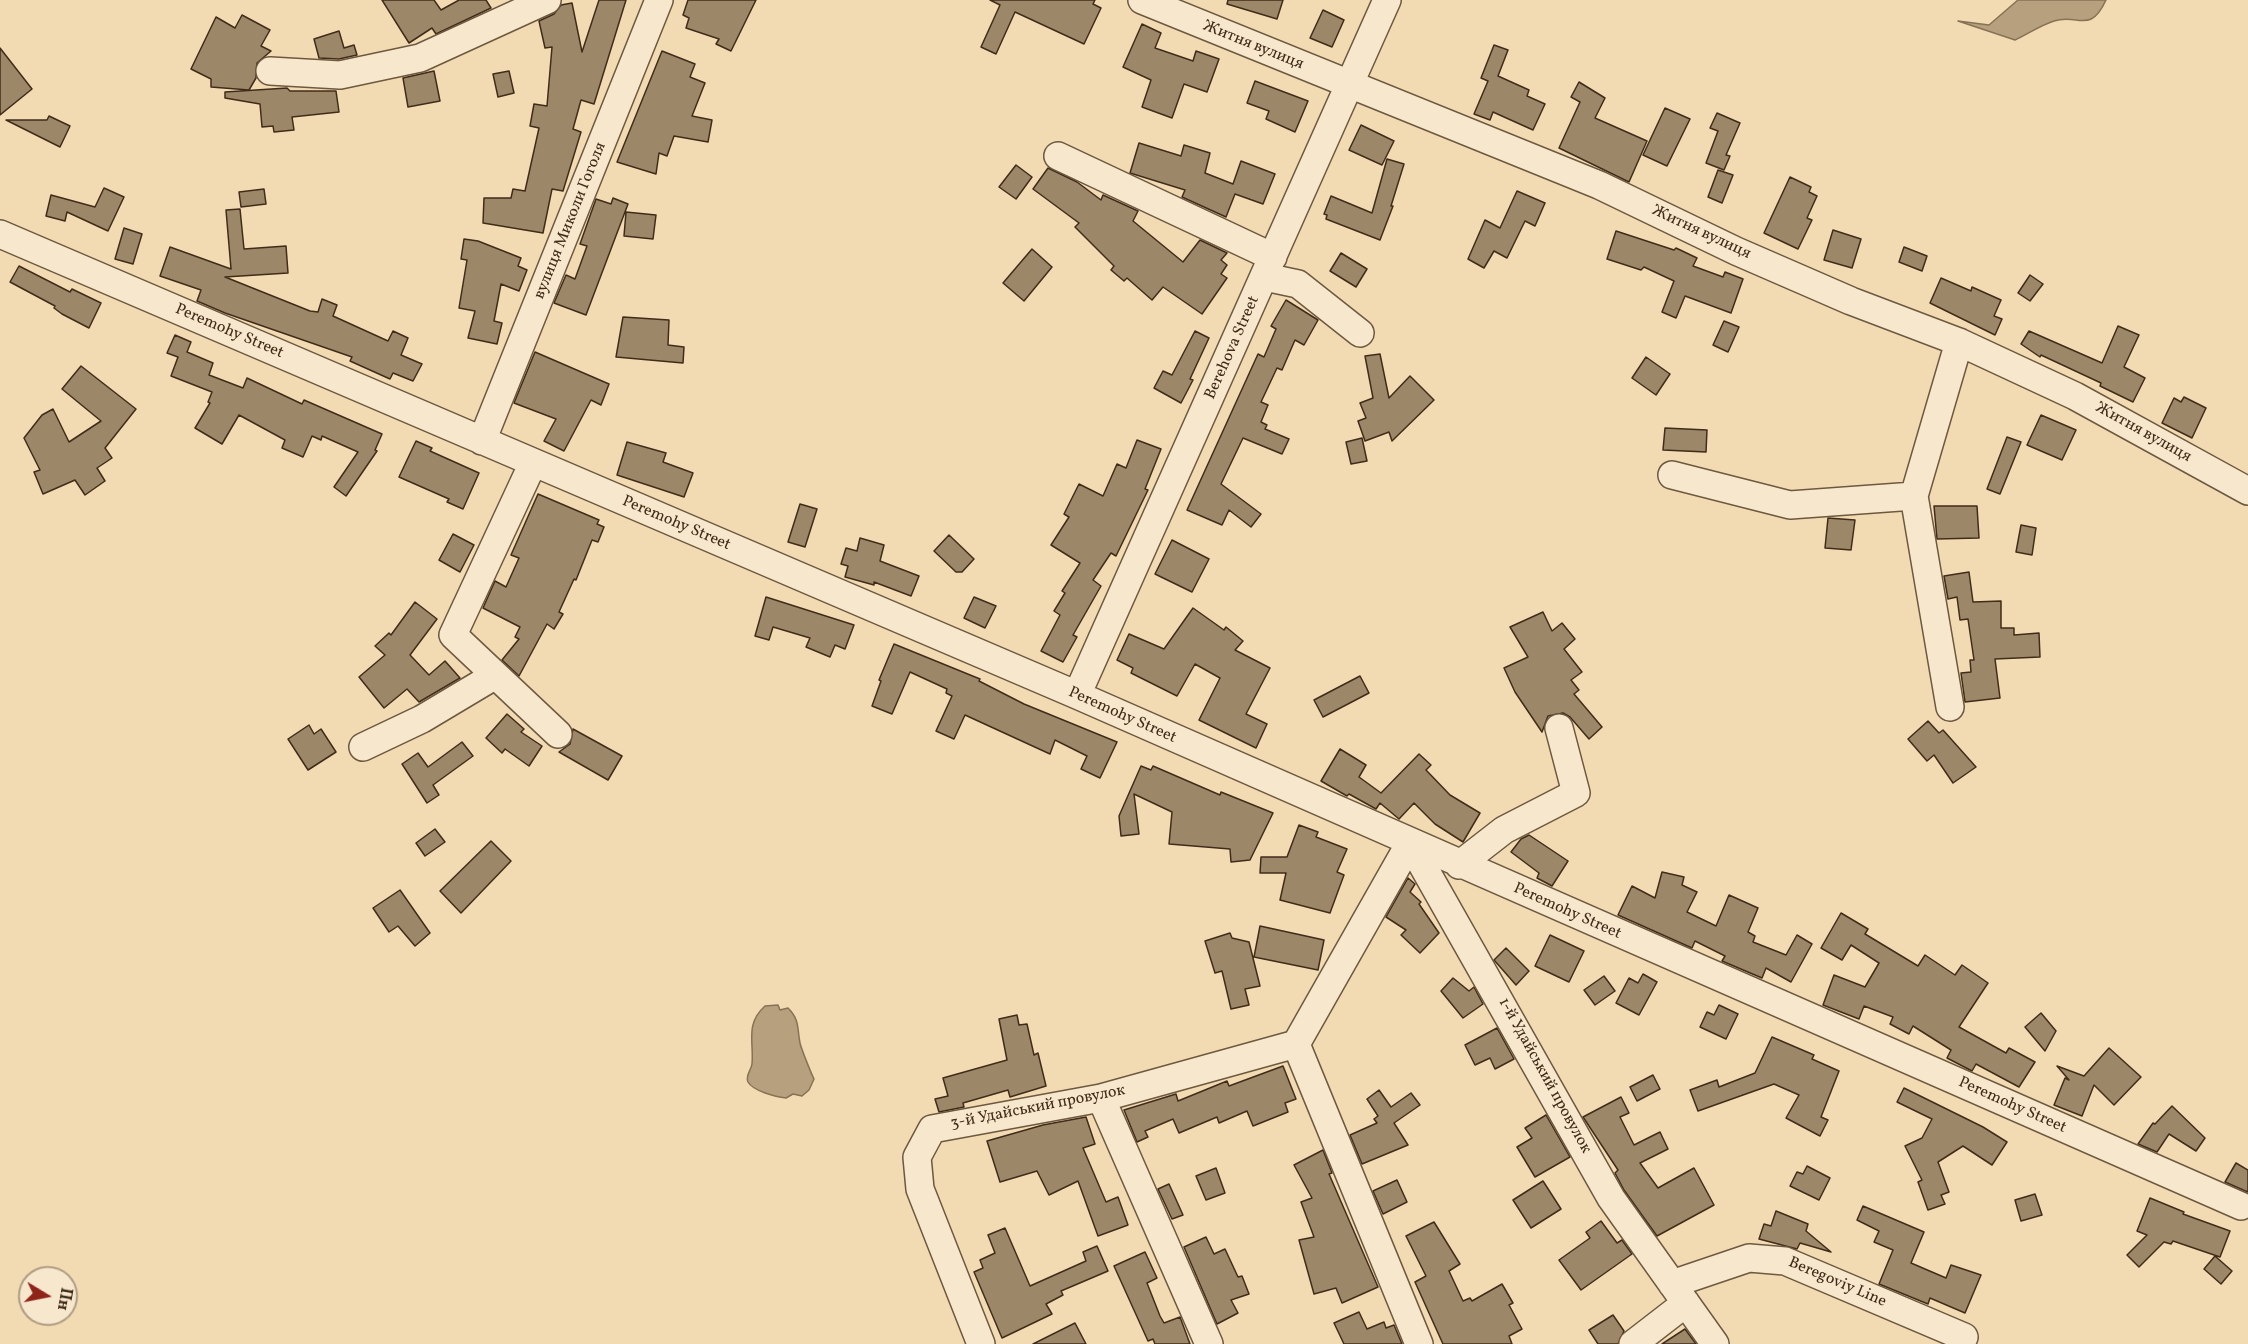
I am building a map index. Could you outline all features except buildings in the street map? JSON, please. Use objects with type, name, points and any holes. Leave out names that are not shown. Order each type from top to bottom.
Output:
[{"type":"street","points":[[270,71],[340,75],[420,58],[547,0]]},
{"type":"street","name":"вулиця Миколи Гоголя","points":[[482,441],[659,0]]},
{"type":"street","name":"Житня вулиця","points":[[1142,0],[1599,185],[1736,251],[1851,301],[1959,342],[2075,396],[2248,491]]},
{"type":"street","name":"Berehova Street","points":[[1077,695],[1351,86],[1387,0]]},
{"type":"street","points":[[1058,156],[1269,267],[1298,284],[1360,333]]},
{"type":"street","name":"Peremohy Street","points":[[0,234],[1077,695],[1459,865],[2241,1206]]},
{"type":"street","points":[[1950,707],[1914,496],[1959,342]]},
{"type":"street","points":[[533,463],[453,635],[558,734]]},
{"type":"street","points":[[1672,475],[1790,505],[1914,496]]},
{"type":"street","points":[[363,747],[422,719],[494,676]]},
{"type":"street","points":[[1459,865],[1504,830],[1576,792],[1559,729]]},
{"type":"street","points":[[1410,843],[1296,1044],[1419,1344]]},
{"type":"street","name":"1-й Удайський провулок","points":[[1410,843],[1611,1198],[1715,1344]]},
{"type":"street","name":"3-й Удайський провулок","points":[[981,1344],[920,1189],[917,1156],[932,1129],[1101,1098],[1296,1044]]},
{"type":"street","points":[[1101,1098],[1209,1344]]},
{"type":"street","name":"Beregoviy Line","points":[[1679,1293],[1749,1258],[1785,1261],[1964,1337]]},
{"type":"street","points":[[1633,1344],[1679,1293]]},
{"type":"shaded area","points":[[2018,0],[2106,0],[2100,11],[2089,20],[2054,21],[2015,40],[1958,21],[1989,25]]},
{"type":"shaded area","points":[[778,1005],[780,1010],[788,1008],[795,1016],[801,1046],[814,1079],[809,1090],[802,1096],[793,1094],[786,1098],[771,1095],[755,1088],[747,1080],[752,1064],[752,1033],[755,1019],[765,1006]]}]
